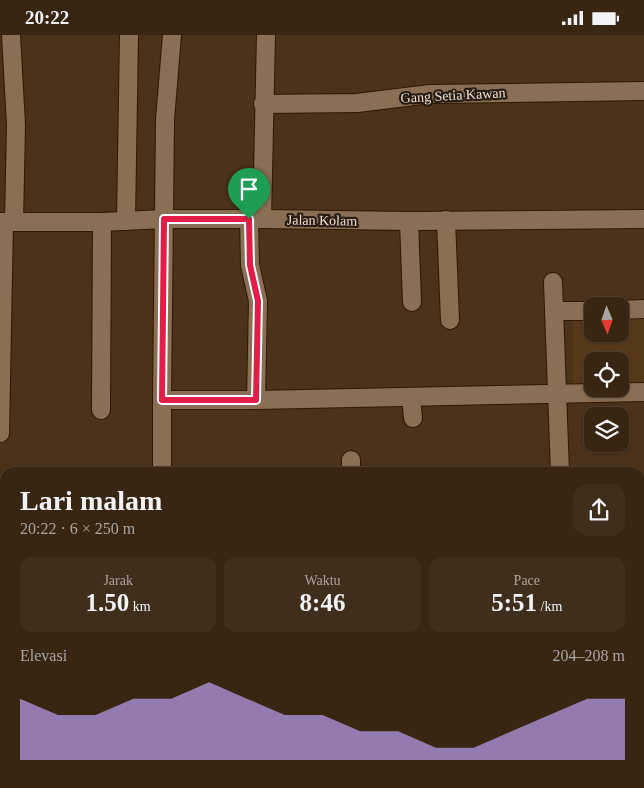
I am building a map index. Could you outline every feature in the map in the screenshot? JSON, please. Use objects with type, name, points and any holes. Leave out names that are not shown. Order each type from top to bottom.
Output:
[{"type":"street","points":[[0,433],[6,222],[16,125],[11,35]]},
{"type":"street","points":[[126,221],[129,35]]},
{"type":"street","points":[[162,467],[165,120],[172,35]]},
{"type":"street","points":[[256,400],[258,301],[250,265],[263,104],[266,35]]},
{"type":"street","name":"Gang Setia Kawan","points":[[263,104],[357,103],[430,94],[644,91]]},
{"type":"street","name":"Jalan Kolam","points":[[6,222],[102,222],[164,219],[409,221],[644,219]]},
{"type":"street","points":[[446,220],[450,320]]},
{"type":"street","points":[[409,221],[412,302]]},
{"type":"street","points":[[101,410],[102,222]]},
{"type":"street","points":[[553,282],[560,467]]},
{"type":"street","points":[[629,310],[644,309]]},
{"type":"street","points":[[554,311],[584,311]]},
{"type":"street","points":[[162,400],[256,400],[644,392]]},
{"type":"street","points":[[411,397],[413,419]]},
{"type":"shaded area","points":[[573,314],[584,314],[584,343],[629,343],[629,314],[644,314],[644,386],[629,386],[629,352],[584,352],[584,386],[573,386]]},
{"type":"route","points":[[164,219],[249,219],[250,265],[258,301],[256,400],[162,400],[164,219]]}]
